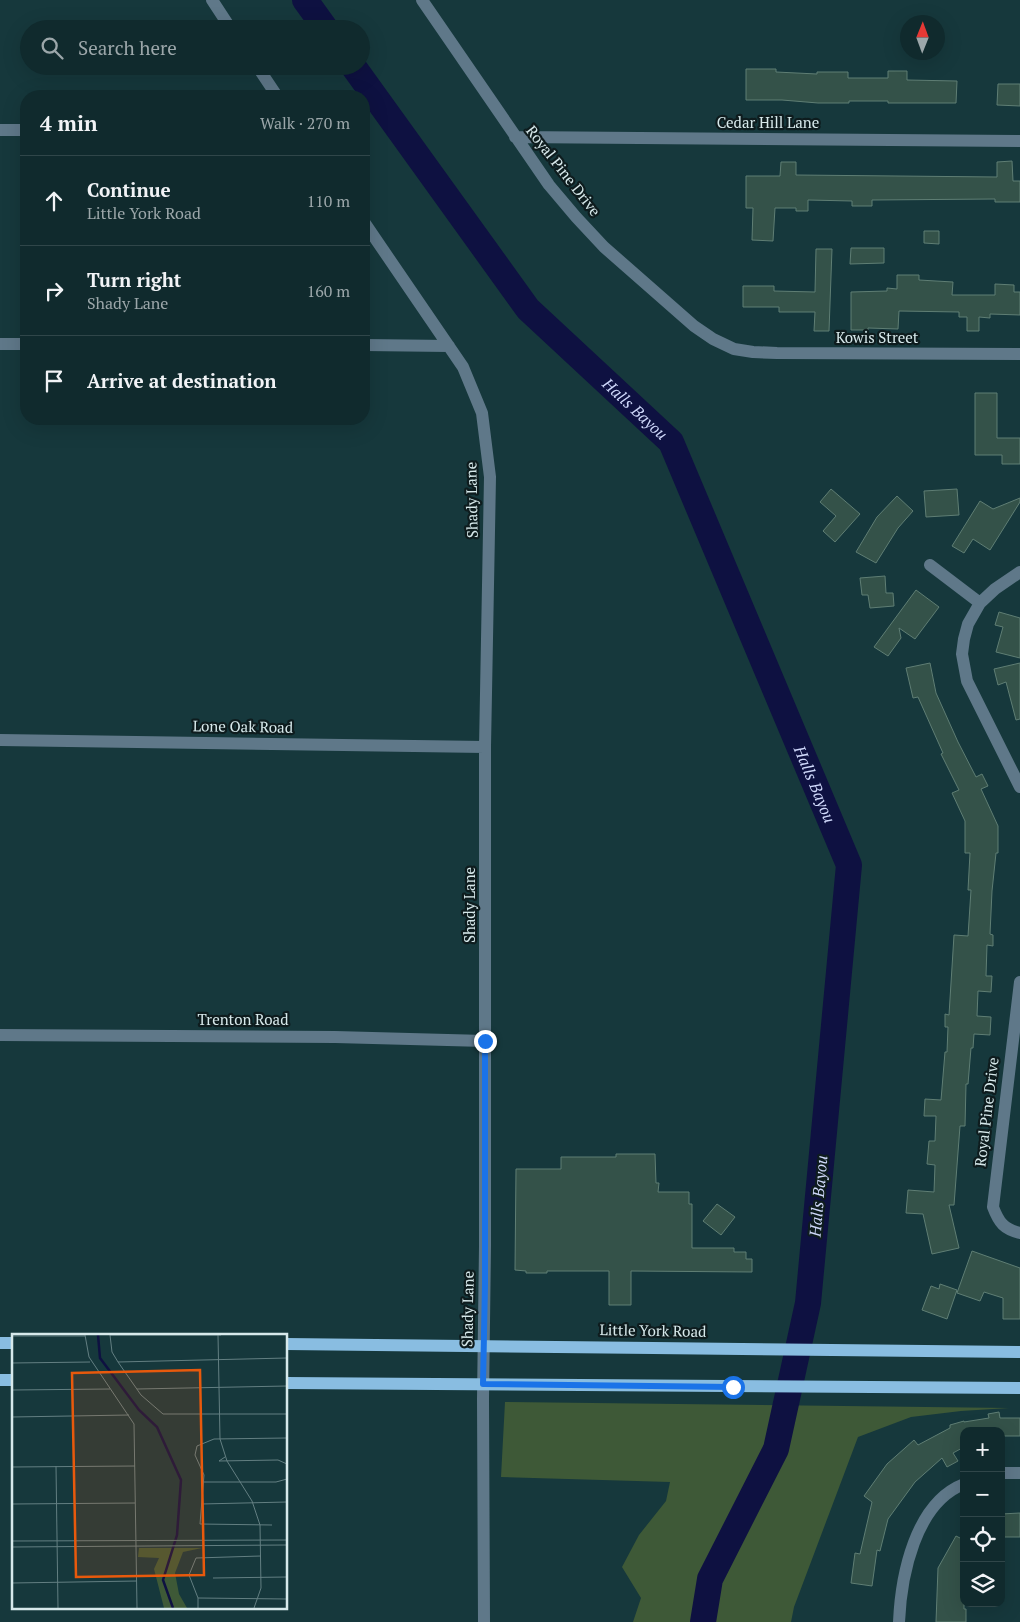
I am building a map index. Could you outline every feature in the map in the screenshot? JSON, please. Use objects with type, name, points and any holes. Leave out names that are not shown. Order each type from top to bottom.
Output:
[{"type":"main road","name":"Little York Road","points":[[288,1344],[1020,1352]]},
{"type":"main road","points":[[288,1383],[1020,1388]]},
{"type":"street","points":[[212,0],[225,20]]},
{"type":"street","name":"Royal Pine Drive","points":[[422,0],[549,185],[576,217],[604,247],[694,326],[713,340],[734,349]]},
{"type":"street","points":[[263,75],[273,90]]},
{"type":"street","points":[[0,130],[20,130]]},
{"type":"street","name":"Cedar Hill Lane","points":[[515,137],[1020,141]]},
{"type":"street","name":"Shady Lane","points":[[370,231],[463,367],[482,413],[490,477],[485,747],[484,1622]]},
{"type":"street","points":[[0,344],[20,344]]},
{"type":"street","points":[[370,345],[449,346]]},
{"type":"street","name":"Kowis Street","points":[[734,349],[753,352],[809,354],[1020,354]]},
{"type":"street","points":[[930,565],[980,603]]},
{"type":"street","points":[[1020,572],[995,589],[980,603],[968,624],[962,654],[964,669],[974,694],[1020,787]]},
{"type":"street","name":"Lone Oak Road","points":[[0,740],[485,747]]},
{"type":"street","name":"Royal Pine Drive","points":[[1020,982],[1015,1062],[993,1207],[998,1221],[1011,1231],[1020,1233]]},
{"type":"street","name":"Trenton Road","points":[[0,1035],[335,1037],[485,1041]]},
{"type":"street","points":[[1005,1473],[1020,1474]]},
{"type":"street","points":[[899,1622],[906,1571],[915,1542],[927,1515],[938,1502],[960,1485]]},
{"type":"green space","points":[[505,1402],[1009,1408],[911,1417],[858,1437],[794,1607],[791,1622],[633,1622],[641,1598],[622,1567],[639,1535],[666,1501],[670,1482],[501,1477]]},
{"type":"building","points":[[746,69],[776,69],[776,72],[817,74],[817,72],[848,72],[848,78],[888,78],[888,71],[907,71],[907,80],[957,81],[956,103],[849,101],[849,103],[818,103],[746,100]]},
{"type":"building","points":[[998,84],[1020,84],[1020,106],[997,105]]},
{"type":"building","points":[[1012,161],[1013,181],[1020,181],[1020,202],[995,202],[995,199],[872,200],[872,206],[852,206],[852,201],[808,200],[808,211],[796,211],[796,208],[775,208],[773,241],[752,240],[753,208],[746,208],[746,176],[780,176],[781,162],[796,162],[796,175],[997,177],[997,162]]},
{"type":"building","points":[[924,231],[939,231],[939,244],[924,243]]},
{"type":"building","points":[[851,248],[884,248],[884,263],[850,264]]},
{"type":"building","points":[[816,249],[832,249],[829,331],[814,331],[815,312],[779,312],[779,307],[743,307],[743,286],[774,286],[774,291],[815,292]]},
{"type":"building","points":[[897,275],[919,275],[919,280],[953,282],[952,295],[995,295],[995,284],[1014,285],[1014,292],[1020,292],[1020,315],[990,314],[990,318],[979,317],[979,331],[967,331],[967,317],[959,317],[959,312],[899,311],[898,329],[868,328],[868,330],[851,330],[851,292],[887,291],[887,288],[897,289]]},
{"type":"building","points":[[975,393],[997,393],[997,438],[1020,438],[1020,464],[1002,464],[1002,455],[975,455]]},
{"type":"building","points":[[831,489],[860,514],[835,542],[823,531],[836,516],[820,502]]},
{"type":"building","points":[[957,489],[959,515],[926,517],[924,491]]},
{"type":"building","points":[[897,496],[913,511],[898,528],[876,563],[856,552],[877,517]]},
{"type":"building","points":[[1020,498],[1020,502],[990,550],[973,539],[964,553],[952,546],[980,501],[993,509]]},
{"type":"building","points":[[885,576],[886,593],[893,593],[894,606],[870,608],[868,595],[862,595],[860,578]]},
{"type":"building","points":[[916,590],[939,607],[915,639],[899,628],[901,638],[888,656],[874,647]]},
{"type":"building","points":[[999,612],[1020,618],[1020,658],[996,652],[1003,627],[995,625]]},
{"type":"building","points":[[930,663],[936,693],[958,742],[976,777],[982,774],[988,786],[981,789],[998,826],[998,853],[996,853],[992,891],[990,934],[993,935],[993,946],[987,945],[986,976],[992,976],[991,992],[978,991],[977,1016],[991,1017],[990,1035],[974,1034],[968,1084],[966,1084],[965,1126],[960,1126],[954,1205],[949,1205],[959,1248],[932,1254],[923,1214],[906,1213],[908,1190],[934,1192],[935,1165],[927,1164],[929,1141],[935,1141],[936,1116],[924,1116],[925,1099],[941,1100],[945,1052],[947,1052],[948,1027],[945,1027],[945,1014],[949,1015],[954,935],[968,936],[971,890],[968,890],[970,853],[965,853],[965,821],[952,793],[959,790],[941,754],[943,753],[918,697],[913,698],[906,668]]},
{"type":"building","points":[[1020,663],[1020,719],[1016,720],[1006,682],[998,685],[994,669]]},
{"type":"building","points":[[616,1154],[655,1154],[656,1183],[659,1183],[658,1192],[689,1192],[689,1204],[692,1204],[692,1248],[734,1248],[734,1252],[746,1252],[746,1259],[752,1259],[752,1272],[631,1271],[631,1305],[609,1305],[609,1271],[526,1273],[526,1271],[515,1270],[516,1169],[561,1169],[561,1157],[616,1157]]},
{"type":"building","points":[[717,1204],[735,1217],[721,1235],[703,1221]]},
{"type":"building","points":[[972,1251],[1020,1268],[1020,1319],[1003,1319],[1003,1298],[984,1292],[980,1301],[957,1293]]},
{"type":"building","points":[[940,1284],[957,1290],[947,1319],[922,1310],[931,1286],[939,1289]]},
{"type":"building","points":[[999,1412],[1000,1418],[1020,1418],[1020,1436],[1005,1436],[1005,1427],[960,1427],[960,1449],[953,1453],[958,1461],[947,1467],[942,1458],[915,1482],[888,1519],[880,1551],[877,1550],[872,1586],[851,1583],[855,1553],[860,1554],[872,1502],[864,1496],[887,1464],[914,1440],[918,1445],[950,1428],[950,1425],[989,1418],[988,1414]]},
{"type":"building","points":[[1020,1513],[1020,1537],[1005,1537],[1005,1514]]},
{"type":"building","points":[[956,1536],[960,1538],[960,1607],[966,1609],[966,1622],[936,1622],[938,1568]]},
{"type":"waterway","name":"Halls Bayou","points":[[305,0],[319,20]]},
{"type":"waterway","name":"Halls Bayou","points":[[359,75],[528,309],[671,442],[849,865],[808,1303],[776,1449],[710,1579],[703,1622]]},
{"type":"route","points":[[485,1041],[483,1384],[733,1387]]}]
